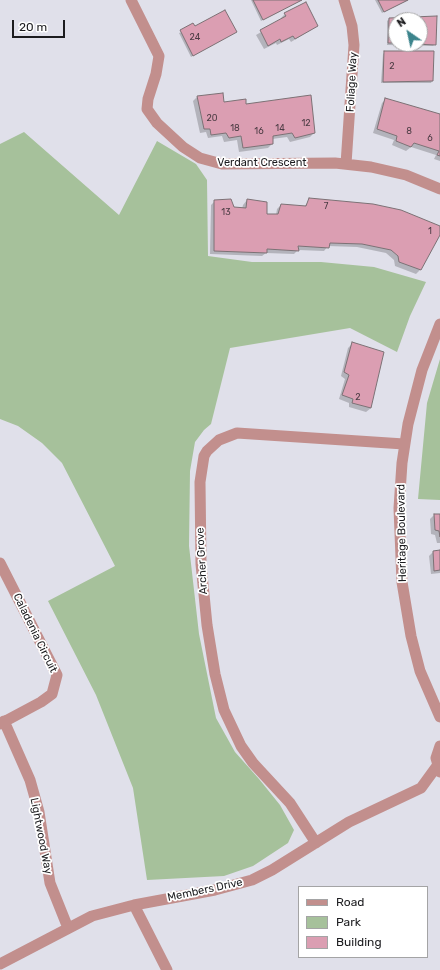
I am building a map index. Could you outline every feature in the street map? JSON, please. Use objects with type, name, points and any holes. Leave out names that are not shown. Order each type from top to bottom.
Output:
[{"type":"street","name":"Verdant Crescent","points":[[131,0],[159,56],[156,74],[148,99],[147,109],[157,123],[183,147],[200,158],[222,164],[346,164],[390,171],[420,180],[440,189]]},
{"type":"street","name":"Foliage Way","points":[[344,0],[352,26],[354,45],[346,164]]},
{"type":"street","name":"Heritage Boulevard","points":[[440,324],[415,392],[404,444],[399,508],[400,550],[405,605],[420,671],[440,717]]},
{"type":"street","name":"Archer Grove","points":[[316,843],[280,790],[253,762],[241,746],[224,710],[215,674],[207,625],[202,572],[200,496],[203,464],[207,451],[214,443],[224,437],[237,433],[404,444]]},
{"type":"street","name":"Caladenia Circuit","points":[[0,563],[57,675],[52,694],[42,702],[2,722]]},
{"type":"street","name":"Lightwood Way","points":[[2,722],[30,780],[39,812],[50,883],[68,928]]},
{"type":"street","points":[[438,769],[436,758],[440,746]]},
{"type":"street","name":"Members Drive","points":[[0,964],[92,916],[134,905],[234,886],[272,870],[349,822],[421,788],[438,769]]},
{"type":"street","points":[[134,905],[167,970]]},
{"type":"green space","points":[[24,132],[119,215],[157,141],[196,164],[207,180],[208,256],[252,262],[321,262],[374,267],[426,282],[410,316],[397,352],[350,328],[230,348],[211,424],[204,430],[195,442],[190,471],[189,546],[199,634],[216,718],[235,752],[280,805],[294,830],[288,843],[253,866],[224,876],[147,880],[133,788],[96,695],[48,601],[115,566],[62,463],[42,443],[18,426],[0,419],[0,144]]},
{"type":"green space","points":[[440,359],[440,500],[418,499],[427,403]]},
{"type":"building","points":[[253,0],[302,0],[263,20]]},
{"type":"building","points":[[378,0],[408,0],[384,12]]},
{"type":"building","points":[[306,2],[318,26],[295,39],[293,36],[281,42],[280,39],[268,46],[260,30],[286,16],[284,13]]},
{"type":"building","points":[[225,10],[237,32],[193,56],[180,30],[193,23],[195,26]]},
{"type":"building","points":[[428,16],[437,16],[436,45],[428,45]]},
{"type":"building","points":[[384,51],[434,51],[433,81],[383,82]]},
{"type":"building","points":[[223,93],[224,102],[246,99],[246,104],[311,95],[315,133],[295,138],[292,133],[273,136],[273,144],[243,148],[241,136],[229,138],[226,133],[211,135],[210,129],[204,129],[197,96]]},
{"type":"building","points":[[385,98],[440,114],[440,156],[437,155],[439,151],[414,143],[411,147],[396,141],[397,136],[377,129]]},
{"type":"building","points":[[309,198],[373,204],[401,210],[440,226],[440,235],[421,270],[399,262],[398,256],[391,250],[362,244],[330,243],[329,248],[298,246],[299,251],[267,249],[267,253],[214,251],[214,200],[231,199],[234,207],[246,208],[247,199],[267,202],[267,214],[278,214],[281,204],[306,206]]},
{"type":"building","points":[[352,342],[384,352],[371,408],[352,403],[353,399],[342,395],[349,375],[344,372]]},
{"type":"building","points":[[434,514],[440,514],[440,537],[439,531],[435,530]]},
{"type":"building","points":[[440,550],[440,570],[434,571],[433,551]]}]
